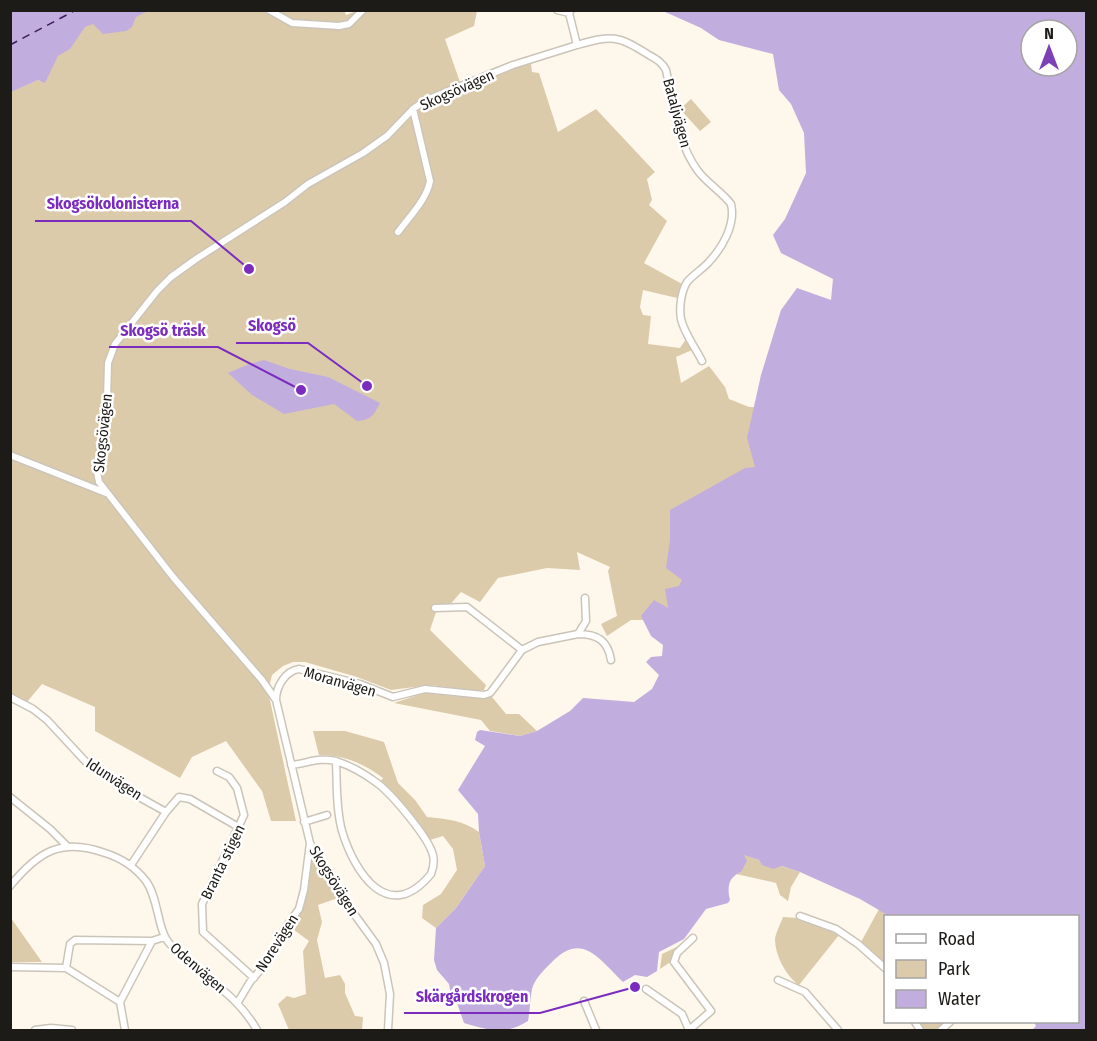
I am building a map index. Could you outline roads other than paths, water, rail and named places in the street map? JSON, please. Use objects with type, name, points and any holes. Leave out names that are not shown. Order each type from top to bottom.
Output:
[{"type":"street","points":[[268,10],[292,23],[339,26],[349,24],[363,10]]},
{"type":"street","points":[[557,10],[570,12],[577,45]]},
{"type":"street","name":"Bataljvägen","points":[[577,45],[606,38],[618,38],[662,63],[666,70],[683,142],[690,158],[699,172],[731,204],[732,220],[723,241],[708,263],[686,283],[682,297],[680,316],[683,327],[702,360]]},
{"type":"street","name":"Skogsövägen","points":[[388,1030],[389,984],[381,954],[368,932],[330,881],[310,843],[276,700],[256,673],[173,577],[99,482],[97,472],[107,400],[108,363],[115,344],[134,319],[157,291],[180,270],[285,202],[308,184],[363,153],[387,136],[413,109],[426,100],[484,76],[577,45]]},
{"type":"street","points":[[398,232],[423,199],[430,181],[413,109]]},
{"type":"street","points":[[10,455],[107,493]]},
{"type":"street","points":[[578,634],[586,621],[585,598]]},
{"type":"street","points":[[435,608],[467,607],[522,650],[538,642],[578,634],[605,641],[611,660]]},
{"type":"street","name":"Moranvägen","points":[[276,700],[276,693],[282,681],[294,670],[299,669],[360,684],[393,697],[424,690],[484,695],[494,688],[522,650]]},
{"type":"street","name":"Idunvägen","points":[[10,697],[47,720],[86,762],[166,812]]},
{"type":"street","points":[[291,765],[320,758],[336,761],[353,768],[379,784],[403,810],[431,849],[434,863],[431,874],[407,894],[394,896],[380,892],[370,885],[356,865],[341,825],[336,761]]},
{"type":"street","name":"Branta stigen","points":[[218,771],[229,777],[237,788],[244,815],[240,828],[206,892],[201,909],[202,928],[205,935],[254,978]]},
{"type":"street","points":[[10,797],[50,829],[67,846]]},
{"type":"street","points":[[131,865],[166,812],[179,797],[184,797],[240,828]]},
{"type":"street","points":[[304,822],[327,815]]},
{"type":"street","name":"Norevägen","points":[[238,1002],[268,961],[285,928],[299,909],[304,890],[310,843]]},
{"type":"street","name":"Odenvägen","points":[[10,886],[38,857],[67,846],[93,849],[131,865],[146,881],[152,893],[165,937],[183,957],[238,1002],[257,1030]]},
{"type":"street","points":[[800,916],[836,929],[884,968]]},
{"type":"street","points":[[66,968],[70,944],[75,940],[152,942],[165,937]]},
{"type":"street","points":[[646,988],[682,1014],[689,1030],[711,1011],[674,962],[677,953],[693,938]]},
{"type":"street","points":[[125,1030],[120,1002],[152,942]]},
{"type":"street","points":[[10,967],[66,968],[120,1002]]},
{"type":"street","points":[[778,980],[805,992],[838,1030]]},
{"type":"street","points":[[584,1001],[596,1030]]},
{"type":"street","points":[[35,1030],[72,1030]]},
{"type":"water","points":[[10,11],[148,11],[136,17],[132,27],[126,31],[103,34],[93,24],[85,27],[70,49],[58,56],[45,83],[38,80],[11,92]]},
{"type":"water","points":[[663,11],[1086,11],[1086,1030],[1032,1030],[1036,1026],[1034,1023],[1079,1023],[1079,915],[887,915],[860,899],[800,872],[782,866],[773,869],[762,865],[759,860],[744,855],[747,861],[741,872],[731,880],[728,903],[706,909],[684,939],[659,952],[657,971],[647,977],[635,975],[623,982],[598,957],[581,949],[572,949],[563,953],[543,971],[533,985],[528,1021],[511,1029],[496,1030],[464,1023],[456,1000],[451,995],[449,984],[437,970],[434,960],[436,928],[456,908],[485,866],[478,814],[458,790],[485,746],[475,740],[477,732],[480,730],[520,736],[537,731],[570,711],[583,698],[634,702],[652,689],[659,675],[646,662],[651,657],[662,656],[663,645],[651,636],[641,616],[654,600],[668,608],[665,589],[679,586],[682,580],[666,568],[670,540],[670,510],[745,468],[755,467],[747,438],[761,375],[781,310],[797,288],[831,300],[833,279],[781,253],[773,235],[785,219],[806,173],[804,133],[791,104],[779,90],[773,54],[719,40],[701,28]]},
{"type":"water","points":[[264,360],[290,369],[328,377],[380,403],[372,416],[357,421],[334,404],[284,414],[252,395],[228,373]]},
{"type":"place","name":"Skogsökolonisterna","points":[[249,269]]},
{"type":"place","name":"Skogsö","points":[[367,386]]},
{"type":"place","name":"Skogsö träsk","points":[[301,390]]},
{"type":"place","name":"Skärgårdskrogen","points":[[635,987]]}]
